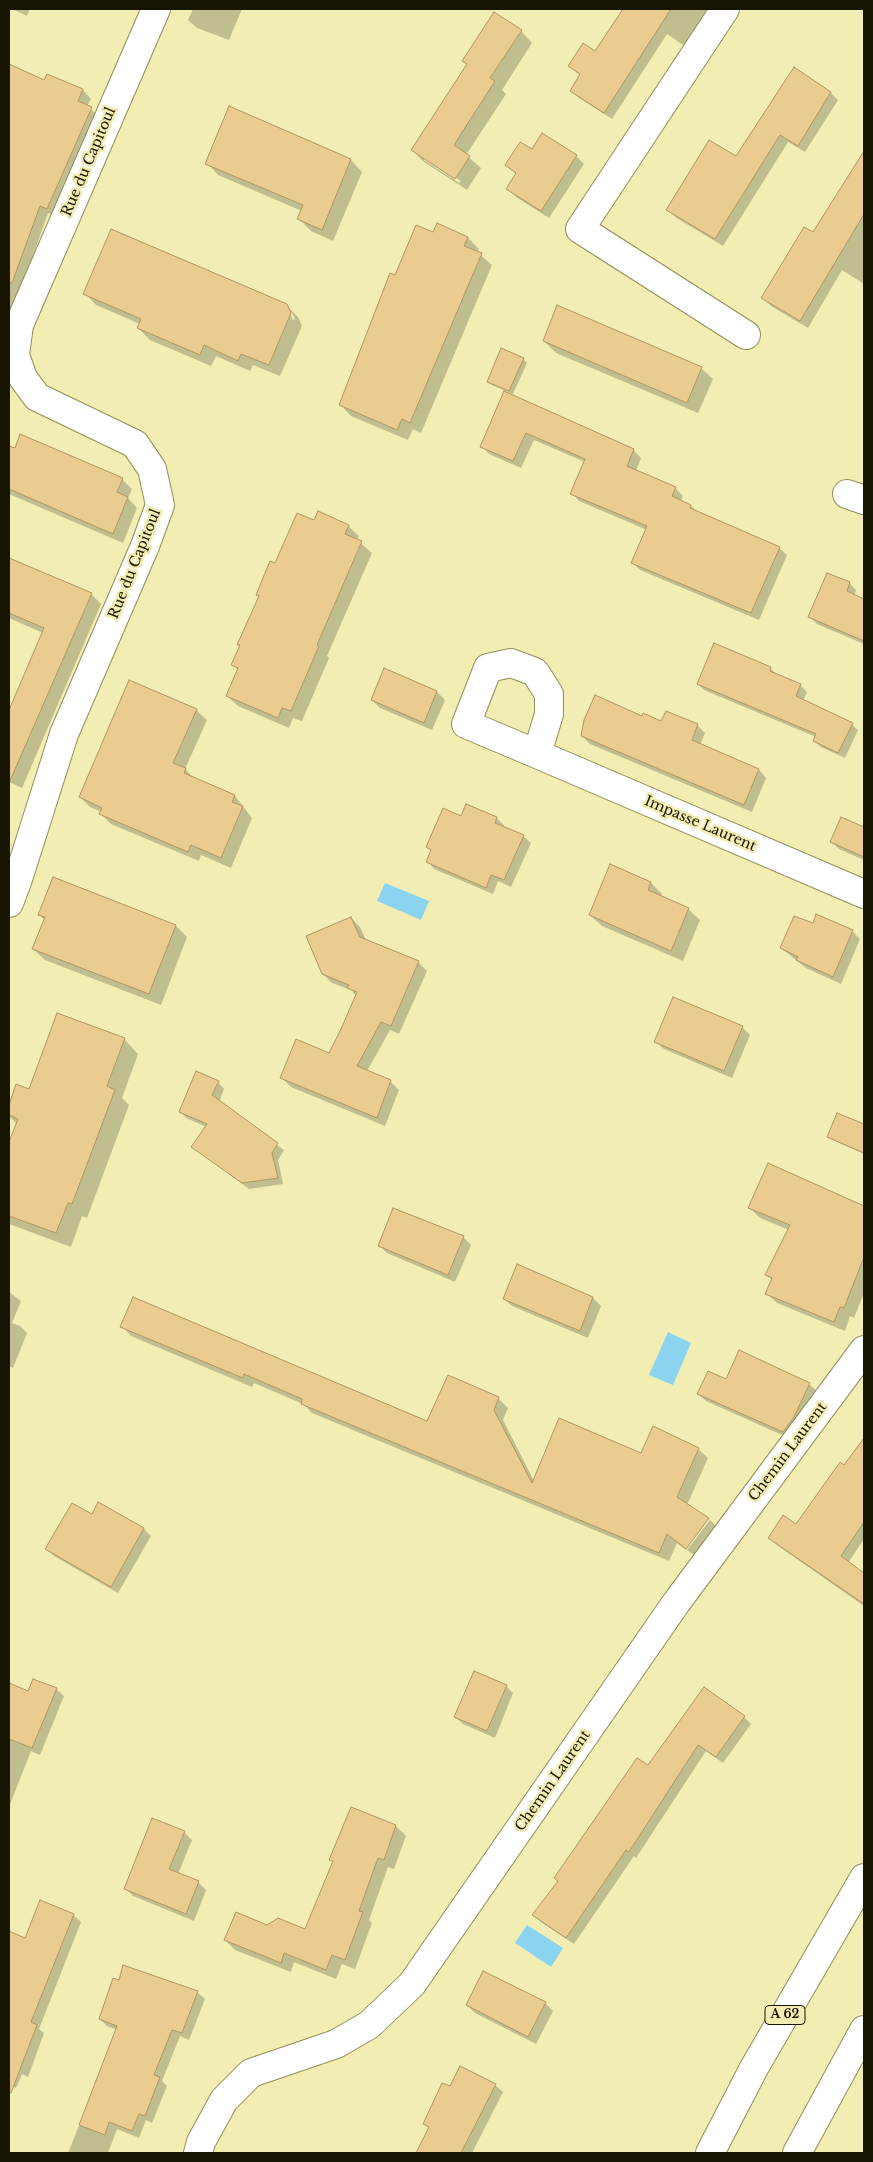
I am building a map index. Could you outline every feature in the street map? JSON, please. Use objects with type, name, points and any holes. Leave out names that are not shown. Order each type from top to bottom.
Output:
[{"type":"main road","name":"Rue du Capitoul","points":[[9,903],[64,734],[145,546],[160,505],[152,469],[135,444],[37,397],[23,378],[15,355],[19,325],[156,9]]},
{"type":"main road","points":[[726,9],[580,229],[746,335]]},
{"type":"main road","name":"Impasse Laurent","points":[[536,754],[864,894]]},
{"type":"main road","name":"Chemin Laurent","points":[[198,2153],[201,2142],[224,2100],[251,2073],[344,2040],[369,2025],[412,1984],[676,1603],[864,1350]]},
{"type":"main road","name":"A 62","points":[[710,2153],[754,2068],[864,1878]]},
{"type":"main road","points":[[798,2153],[864,2030]]},
{"type":"water","points":[[385,883],[429,901],[421,920],[377,901]]},
{"type":"water","points":[[668,1332],[691,1343],[673,1385],[649,1375]]},
{"type":"water","points":[[527,1925],[563,1948],[551,1967],[515,1943]]},
{"type":"building","points":[[623,9],[671,9],[604,113],[570,91],[580,74],[568,66],[583,43],[595,51]]},
{"type":"building","points":[[494,12],[522,30],[490,78],[495,81],[454,145],[470,156],[455,179],[411,150],[467,64],[462,61]]},
{"type":"building","points":[[9,64],[44,80],[47,74],[83,89],[78,101],[92,107],[47,209],[40,206],[12,283],[9,283]]},
{"type":"building","points":[[794,67],[831,92],[798,146],[780,135],[715,239],[666,210],[709,140],[736,156]]},
{"type":"building","points":[[229,106],[351,159],[322,230],[297,219],[303,205],[205,164]]},
{"type":"building","points":[[542,133],[577,155],[541,211],[506,189],[516,173],[505,165],[520,142],[532,149]]},
{"type":"building","points":[[864,151],[864,214],[800,321],[761,298],[804,227],[813,232]]},
{"type":"building","points":[[437,223],[468,237],[464,246],[482,253],[410,423],[402,419],[397,430],[339,405],[390,273],[395,275],[416,225],[433,232]]},
{"type":"building","points":[[111,229],[287,304],[291,313],[269,365],[241,354],[238,361],[204,345],[200,355],[137,328],[141,319],[83,294]]},
{"type":"building","points":[[557,305],[702,367],[687,403],[543,341]]},
{"type":"building","points":[[501,348],[524,358],[509,391],[487,382]]},
{"type":"building","points":[[504,391],[634,449],[627,466],[676,487],[672,496],[691,505],[690,508],[780,547],[751,613],[631,563],[647,526],[570,494],[585,459],[526,433],[513,461],[480,447]]},
{"type":"building","points":[[20,434],[123,478],[117,492],[128,497],[113,534],[9,489],[9,446],[15,448]]},
{"type":"building","points":[[318,511],[349,525],[345,534],[362,541],[291,711],[282,708],[278,718],[226,696],[238,668],[231,665],[240,645],[237,645],[259,596],[256,595],[270,561],[275,563],[297,513],[314,520]]},
{"type":"building","points":[[9,558],[92,593],[9,783],[9,710],[44,628],[9,613]]},
{"type":"building","points":[[827,573],[850,582],[847,591],[864,599],[864,641],[808,617]]},
{"type":"building","points":[[714,643],[771,667],[770,671],[801,684],[796,696],[853,723],[838,753],[813,741],[816,734],[697,684]]},
{"type":"building","points":[[384,668],[437,691],[424,723],[371,700]]},
{"type":"building","points":[[129,680],[197,709],[173,763],[186,768],[184,773],[235,795],[232,802],[243,806],[221,858],[191,845],[188,852],[99,814],[102,808],[79,797]]},
{"type":"building","points":[[595,695],[642,716],[643,713],[661,721],[666,711],[698,724],[692,740],[759,769],[744,805],[581,736],[584,720]]},
{"type":"building","points":[[466,804],[497,817],[495,823],[524,835],[504,880],[491,875],[486,888],[426,862],[431,850],[426,847],[443,808],[461,816]]},
{"type":"building","points":[[841,817],[864,827],[864,857],[830,842]]},
{"type":"building","points":[[610,864],[651,882],[648,890],[689,908],[671,951],[589,915]]},
{"type":"building","points":[[53,877],[176,925],[149,994],[32,949],[45,917],[38,915]]},
{"type":"building","points":[[816,914],[853,930],[833,977],[796,960],[798,957],[780,948],[794,916],[813,923]]},
{"type":"building","points":[[351,917],[360,937],[419,961],[391,1026],[381,1022],[357,1066],[391,1080],[377,1118],[280,1078],[296,1039],[329,1053],[341,1029],[357,992],[347,988],[349,985],[322,974],[306,936]]},
{"type":"building","points":[[673,997],[743,1026],[724,1071],[654,1042]]},
{"type":"building","points":[[57,1013],[125,1038],[107,1086],[115,1090],[72,1204],[68,1203],[56,1233],[9,1216],[9,1142],[18,1119],[9,1115],[9,1105],[16,1084],[29,1089]]},
{"type":"building","points":[[196,1071],[219,1081],[212,1095],[278,1143],[272,1153],[278,1178],[242,1183],[191,1147],[207,1124],[179,1112]]},
{"type":"building","points":[[837,1113],[864,1124],[864,1153],[827,1137]]},
{"type":"building","points":[[768,1163],[864,1206],[864,1257],[844,1308],[840,1307],[834,1322],[765,1294],[772,1278],[765,1275],[790,1225],[748,1208]]},
{"type":"building","points":[[393,1208],[464,1236],[448,1275],[378,1246]]},
{"type":"building","points":[[517,1264],[593,1297],[580,1331],[503,1299]]},
{"type":"building","points":[[133,1297],[427,1421],[448,1375],[499,1397],[494,1410],[532,1483],[559,1418],[641,1453],[653,1426],[699,1448],[677,1497],[709,1518],[686,1549],[667,1534],[659,1553],[301,1404],[302,1399],[244,1374],[243,1378],[120,1327]]},
{"type":"building","points":[[739,1350],[810,1383],[794,1417],[783,1432],[697,1394],[708,1371],[726,1379]]},
{"type":"building","points":[[864,1438],[864,1522],[841,1556],[864,1573],[864,1604],[768,1538],[783,1515],[796,1524],[840,1462],[844,1465]]},
{"type":"building","points":[[98,1502],[144,1528],[111,1587],[45,1549],[72,1503],[92,1514]]},
{"type":"building","points":[[474,1671],[507,1685],[487,1731],[454,1717]]},
{"type":"building","points":[[33,1679],[57,1688],[32,1748],[9,1739],[9,1683],[28,1691]]},
{"type":"building","points":[[704,1687],[745,1716],[716,1757],[698,1745],[629,1852],[626,1850],[566,1938],[532,1915],[558,1881],[554,1878],[637,1758],[648,1765]]},
{"type":"building","points":[[351,1807],[396,1825],[384,1860],[378,1858],[359,1911],[363,1912],[345,1960],[332,1955],[326,1970],[284,1953],[281,1963],[224,1940],[236,1912],[267,1925],[278,1918],[305,1929],[333,1861],[329,1860]]},
{"type":"building","points":[[152,1818],[185,1831],[169,1869],[199,1881],[186,1914],[124,1889]]},
{"type":"building","points":[[40,1900],[74,1914],[31,2022],[37,2025],[11,2093],[9,2092],[9,1931],[25,1938]]},
{"type":"building","points":[[123,1965],[198,1991],[182,2033],[172,2030],[154,2075],[160,2077],[145,2116],[139,2114],[132,2131],[109,2122],[105,2135],[79,2125],[117,2026],[99,2019],[113,1978],[119,1980]]},
{"type":"building","points":[[483,1971],[546,2002],[528,2037],[466,2005]]},
{"type":"building","points":[[460,2066],[496,2084],[461,2153],[416,2153],[429,2127],[423,2124],[442,2083],[450,2086]]}]
